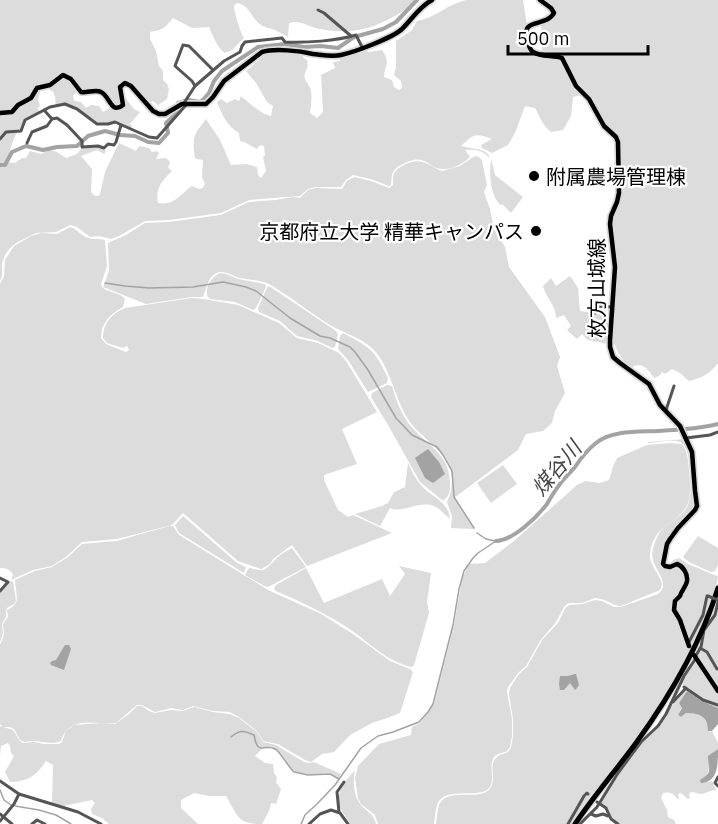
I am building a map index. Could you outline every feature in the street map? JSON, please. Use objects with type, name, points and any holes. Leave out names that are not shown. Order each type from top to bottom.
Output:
[{"type":"highway","points":[[577,824],[668,698],[695,647],[718,589]]},
{"type":"main road","points":[[0,113],[12,112],[18,105],[31,98],[37,88],[49,86],[63,75],[71,79],[81,92],[102,92],[116,108],[123,105],[120,90],[121,85],[125,83],[157,114],[167,114],[179,105],[202,105],[208,103],[224,81],[264,52],[303,52],[333,56],[345,54],[394,34],[420,8],[432,0]]},
{"type":"main road","name":"枚方山城線","points":[[540,0],[554,13],[549,19],[527,27],[525,32],[529,47],[538,54],[562,58],[576,86],[589,99],[604,126],[616,137],[618,143],[619,193],[610,224],[615,267],[610,347],[613,357],[649,384],[660,405],[675,420],[683,433],[692,454],[697,506],[667,544],[663,564],[671,568],[676,564],[684,568],[686,584],[675,601],[674,607],[689,645]]},
{"type":"main road","points":[[695,657],[718,692]]},
{"type":"street","points":[[318,10],[351,36]]},
{"type":"street","points":[[0,139],[6,132],[21,131],[25,120],[50,107],[65,104],[77,109],[97,124],[115,123],[148,137],[157,138],[186,104],[184,103],[195,86],[224,61],[240,52],[245,42],[282,38],[285,42],[296,42],[342,39],[357,35],[362,47]]},
{"type":"street","points":[[195,86],[175,66],[183,45],[189,46],[213,70]]},
{"type":"street","points":[[44,110],[52,120]]},
{"type":"street","points":[[27,143],[32,132],[48,126],[52,120],[57,118],[67,124],[82,141],[82,147],[104,148],[108,144],[114,145],[121,125]]},
{"type":"street","points":[[594,313],[596,304],[612,307]]},
{"type":"street","points":[[666,412],[674,386]]},
{"type":"street","points":[[683,433],[710,435],[718,432]]},
{"type":"street","points":[[0,578],[8,582],[0,591]]},
{"type":"street","points":[[577,824],[591,814],[622,766],[641,742],[658,726],[700,648],[704,630],[715,615],[718,601],[707,596],[703,615],[689,645]]},
{"type":"street","points":[[700,648],[707,652],[717,669]]},
{"type":"street","points":[[670,706],[685,688],[703,700],[718,705]]},
{"type":"street","points":[[717,786],[715,783],[718,777]]},
{"type":"street","points":[[0,781],[19,794],[78,812],[100,824]]},
{"type":"street","points":[[339,812],[338,792],[344,782]]},
{"type":"street","points":[[0,821],[19,794]]},
{"type":"street","points":[[568,824],[584,796],[588,794]]},
{"type":"street","points":[[598,802],[607,810],[610,817]]},
{"type":"street","points":[[309,824],[324,812],[331,810],[344,816],[348,824]]},
{"type":"street","points":[[591,814],[596,816],[605,814],[618,824]]},
{"type":"street","points":[[2,816],[12,824]]},
{"type":"street","points":[[32,824],[36,820],[45,824]]},
{"type":"shaded area","points":[[0,0],[420,0],[384,21],[361,29],[335,31],[301,23],[289,23],[288,37],[261,25],[245,6],[237,3],[234,10],[244,38],[232,50],[225,53],[217,45],[209,27],[192,28],[173,18],[163,28],[150,32],[159,66],[163,71],[163,80],[169,89],[167,99],[158,105],[153,101],[147,104],[132,85],[121,84],[121,105],[116,107],[105,93],[82,91],[72,78],[63,73],[50,83],[38,86],[30,97],[11,110],[0,111]]},
{"type":"shaded area","points":[[466,0],[523,0],[527,25],[524,32],[525,39],[532,52],[560,59],[582,95],[573,97],[571,116],[563,130],[551,132],[535,108],[525,106],[508,145],[492,153],[482,148],[481,145],[492,139],[475,135],[461,146],[482,150],[491,159],[479,151],[465,150],[470,157],[448,169],[434,167],[417,159],[395,169],[389,186],[353,175],[341,187],[315,187],[308,189],[300,196],[249,200],[221,213],[145,221],[111,239],[99,236],[90,237],[77,227],[70,225],[56,232],[36,233],[10,248],[2,263],[0,281],[0,140],[6,133],[17,132],[7,162],[15,163],[26,158],[30,151],[41,154],[49,150],[66,158],[77,154],[82,148],[102,147],[106,151],[104,154],[97,150],[81,156],[92,169],[91,192],[95,196],[100,194],[105,172],[119,143],[136,151],[139,146],[149,148],[152,152],[157,151],[159,153],[156,159],[166,158],[170,162],[168,168],[172,171],[158,189],[158,203],[169,203],[192,186],[203,188],[205,183],[202,178],[203,160],[195,157],[194,141],[206,119],[220,140],[231,165],[247,164],[257,167],[261,178],[266,171],[263,157],[265,155],[264,146],[260,145],[257,149],[240,141],[239,133],[225,120],[217,102],[221,99],[227,103],[235,99],[239,101],[241,96],[259,111],[271,116],[273,106],[267,102],[246,71],[259,60],[262,53],[304,54],[303,57],[308,61],[305,78],[311,93],[310,113],[317,118],[323,112],[321,75],[335,68],[333,62],[340,61],[339,57],[365,48],[368,52],[382,50],[387,61],[384,77],[392,80],[394,87],[399,90],[402,88],[401,81],[394,75],[396,41],[412,30],[417,21]]},
{"type":"shaded area","points":[[541,0],[718,0],[718,363],[702,377],[689,381],[672,369],[654,378],[641,365],[631,368],[627,366],[611,337],[614,285],[611,224],[618,205],[619,141],[587,100],[560,56],[542,53],[541,23],[555,13]]},
{"type":"shaded area","points":[[61,77],[68,78],[78,92],[73,95],[74,101],[81,102],[86,108],[91,105],[99,106],[103,112],[112,107],[121,109],[121,90],[134,109],[140,112],[130,124],[131,129],[118,123],[98,123],[65,104],[56,106],[50,86]]},
{"type":"shaded area","points":[[41,88],[38,100],[39,112],[24,119],[20,130],[6,132],[0,138],[0,114],[8,114]]},
{"type":"shaded area","points":[[477,156],[482,161],[487,185],[484,192],[494,229],[505,247],[509,267],[545,317],[560,357],[557,366],[565,393],[555,411],[552,423],[543,431],[526,434],[518,450],[454,498],[474,529],[451,528],[452,516],[447,502],[452,479],[448,463],[408,419],[384,364],[373,349],[364,342],[330,325],[269,284],[238,278],[227,273],[216,273],[210,279],[203,297],[146,304],[103,287],[109,271],[108,243],[145,223],[221,215],[249,202],[300,198],[308,190],[315,188],[342,189],[347,181],[354,177],[389,188],[393,185],[396,171],[410,162],[424,162],[442,171],[460,166]]},
{"type":"shaded area","points":[[491,160],[495,175],[523,197],[511,213],[502,204],[500,205],[494,195],[490,177]]},
{"type":"shaded area","points":[[70,227],[87,237],[105,240],[107,266],[102,287],[125,299],[123,307],[110,316],[105,323],[101,338],[106,344],[126,352],[129,350],[127,346],[123,348],[107,343],[103,338],[106,323],[120,310],[192,298],[238,305],[279,323],[297,338],[318,343],[339,353],[377,412],[342,429],[357,464],[324,475],[324,480],[338,510],[348,517],[353,515],[392,533],[307,566],[292,545],[261,569],[238,561],[183,513],[172,525],[117,539],[82,542],[52,566],[33,570],[11,580],[13,575],[11,571],[0,568],[0,284],[4,276],[5,260],[14,246],[31,236],[41,233],[57,234]]},
{"type":"shaded area","points":[[220,273],[265,284],[266,287],[256,308],[253,310],[235,302],[210,299],[207,296],[208,285]]},
{"type":"shaded area","points":[[570,276],[578,288],[580,311],[608,315],[607,344],[588,340],[582,334],[577,339],[567,330],[571,326],[564,315],[556,318],[543,286],[551,278],[556,286]]},
{"type":"shaded area","points":[[269,286],[336,331],[338,335],[335,347],[297,336],[280,321],[259,312],[258,308]]},
{"type":"shaded area","points":[[343,333],[371,350],[388,378],[387,383],[368,392],[348,360],[338,349],[340,336]]},
{"type":"shaded area","points":[[387,385],[392,386],[409,424],[436,450],[446,464],[450,489],[449,495],[444,500],[420,482],[371,397],[372,393]]},
{"type":"shaded area","points":[[685,439],[690,452],[696,506],[669,538],[663,566],[680,565],[686,578],[673,605],[690,649],[654,714],[572,824],[436,824],[438,807],[442,800],[454,795],[481,794],[490,789],[494,762],[497,757],[511,748],[513,719],[510,688],[519,674],[527,667],[542,640],[558,623],[566,607],[595,600],[614,607],[621,607],[658,594],[662,589],[662,579],[652,555],[653,548],[660,532],[687,507],[691,472],[687,452],[680,442],[648,442]]},
{"type":"shaded area","points":[[682,444],[685,450],[690,492],[684,510],[661,530],[652,544],[650,558],[662,584],[660,590],[621,606],[595,598],[582,603],[568,603],[540,641],[526,666],[508,687],[512,719],[510,747],[507,751],[496,755],[493,760],[492,780],[489,788],[479,793],[451,794],[440,799],[434,824],[378,824],[375,815],[361,804],[358,798],[355,778],[358,766],[379,744],[411,735],[412,727],[420,723],[434,704],[454,625],[462,579],[469,564],[485,563],[514,541],[577,485],[586,481],[600,483],[609,480],[617,458],[647,445]]},
{"type":"shaded area","points":[[428,449],[445,474],[433,483],[425,478],[415,458]]},
{"type":"shaded area","points":[[408,463],[420,484],[443,503],[450,519],[436,507],[428,505],[390,508],[380,526],[355,514],[388,503],[394,492],[405,487]]},
{"type":"shaded area","points":[[503,465],[517,484],[491,503],[477,483]]},
{"type":"shaded area","points":[[183,516],[237,563],[246,567],[244,573],[179,533],[175,525]]},
{"type":"shaded area","points":[[173,526],[179,535],[268,590],[321,614],[390,661],[410,669],[413,672],[400,713],[372,723],[350,735],[334,752],[322,754],[311,762],[278,744],[263,741],[257,731],[230,712],[193,706],[183,710],[171,708],[155,712],[142,705],[137,705],[116,723],[84,723],[70,727],[61,741],[54,743],[23,742],[14,729],[3,727],[0,724],[0,645],[4,635],[3,624],[8,617],[7,610],[16,602],[15,580],[35,571],[52,567],[82,544],[117,541]]},
{"type":"shaded area","points":[[698,536],[718,548],[718,565],[715,571],[711,572],[683,557]]},
{"type":"shaded area","points":[[292,548],[306,567],[268,587],[245,575],[250,568],[262,570],[266,568]]},
{"type":"shaded area","points":[[679,558],[717,576],[718,574],[712,601],[691,648],[675,605],[687,584],[683,566],[671,567],[673,560]]},
{"type":"shaded area","points":[[399,566],[431,573],[427,602],[429,613],[412,667],[394,661],[356,633],[274,589],[276,585],[306,568],[324,603],[382,579],[390,596],[405,574]]},
{"type":"shaded area","points":[[13,581],[16,601],[7,608],[0,642],[0,592],[9,582]]},
{"type":"shaded area","points":[[718,604],[718,690],[696,657]]},
{"type":"shaded area","points":[[65,645],[69,645],[71,649],[64,670],[50,663],[56,660]]},
{"type":"shaded area","points":[[695,661],[718,693],[718,704],[703,699],[681,683]]},
{"type":"shaded area","points":[[576,674],[579,685],[575,690],[570,683],[564,690],[560,690],[560,676]]},
{"type":"shaded area","points":[[686,690],[702,700],[718,705],[718,708],[700,700],[687,691],[679,703],[682,707],[678,715],[681,717],[686,713],[700,715],[705,719],[710,732],[712,731],[718,743],[718,749],[711,755],[706,776],[708,782],[712,781],[716,790],[702,794],[691,792],[688,799],[681,793],[678,794],[679,800],[670,793],[663,793],[661,798],[668,817],[676,824],[619,824],[614,821],[601,803],[623,766],[642,742],[659,726],[670,708]]},
{"type":"shaded area","points":[[687,691],[718,708],[718,724],[712,731],[708,731],[708,726],[702,716],[686,713],[681,717],[678,715],[682,708],[679,703]]},
{"type":"shaded area","points":[[137,706],[142,706],[155,713],[171,710],[183,711],[194,707],[229,714],[239,718],[257,732],[263,742],[276,745],[304,762],[314,762],[341,774],[339,778],[330,773],[308,775],[294,772],[279,751],[263,748],[255,756],[265,763],[273,764],[277,777],[276,782],[281,789],[276,804],[271,803],[262,824],[254,824],[239,818],[226,796],[194,793],[181,800],[181,808],[198,824],[109,824],[92,814],[91,809],[95,803],[92,800],[63,806],[52,803],[53,765],[46,761],[31,777],[10,782],[5,772],[14,756],[8,743],[1,746],[0,756],[0,726],[13,730],[23,743],[59,744],[66,731],[74,725],[115,724]]},
{"type":"shaded area","points":[[718,749],[714,776],[711,780],[701,783],[700,780],[709,772],[708,756]]},
{"type":"shaded area","points":[[355,770],[356,797],[372,815],[376,824],[350,824],[342,811],[339,794]]},
{"type":"waterway","points":[[0,165],[5,165],[12,152],[26,146],[43,150],[77,146],[88,136],[105,131],[159,143],[168,133],[166,123],[178,112],[178,103],[203,100],[222,71],[258,47],[285,44],[338,48],[354,37],[383,29],[396,22],[417,0]]},
{"type":"waterway","points":[[105,283],[149,288],[193,287],[223,282],[246,287],[256,291],[290,318],[320,336],[350,347],[368,370],[396,418],[412,435],[437,447],[443,455],[452,471],[454,497],[474,528]]},
{"type":"waterway","name":"煤谷川","points":[[496,541],[510,537],[531,521],[547,504],[558,486],[584,454],[602,439],[626,432],[688,429],[718,424]]},
{"type":"waterway","points":[[477,533],[486,539],[495,541]]},
{"type":"waterway","points":[[301,824],[305,815],[335,785],[361,748],[378,736],[419,722],[428,712],[433,704],[464,571],[478,553],[496,541]]},
{"type":"waterway","points":[[231,737],[240,732],[254,735],[259,748],[277,750],[294,772],[308,775],[330,774],[339,779]]},
{"type":"waterway","points":[[0,790],[4,800],[11,805]]},
{"type":"waterway","points":[[15,806],[56,815],[71,824]]},
{"type":"place","name":"附属農場管理棟","points":[[534,176]]},
{"type":"place","name":"京都府立大学 精華キャンパス","points":[[536,231]]}]
